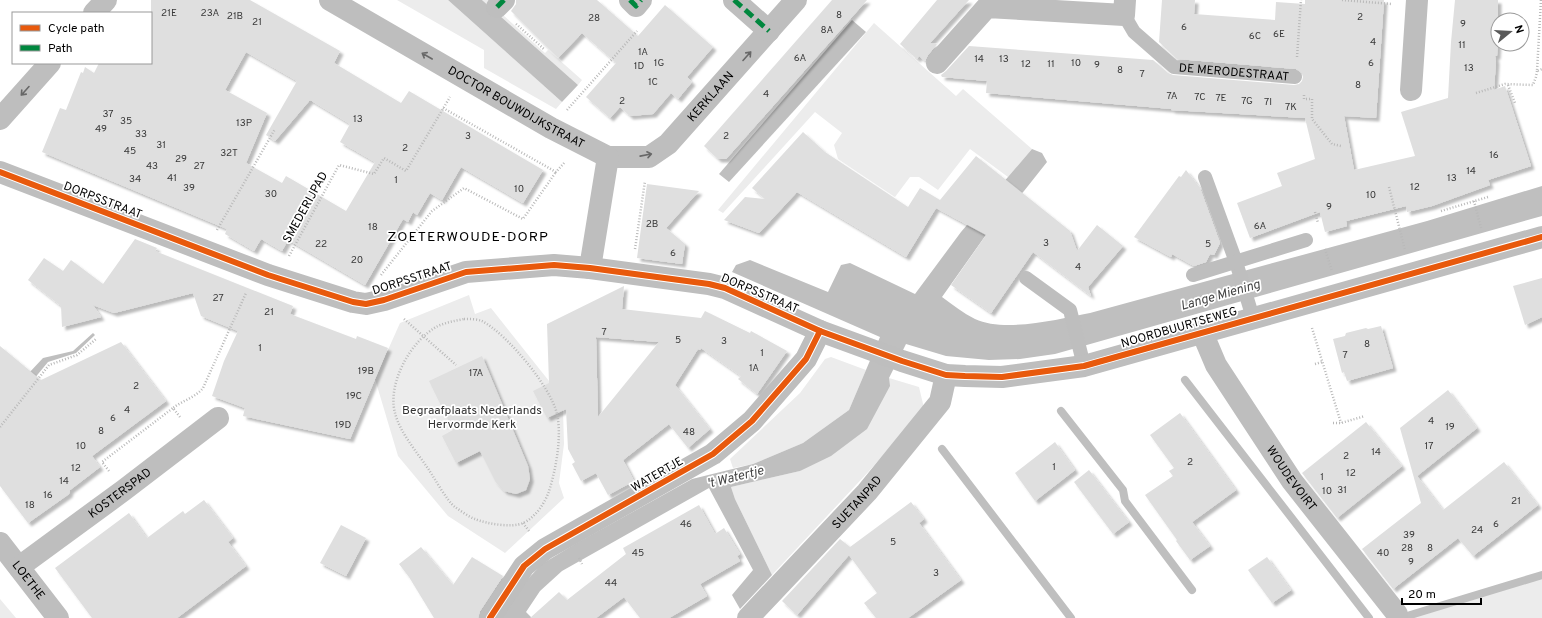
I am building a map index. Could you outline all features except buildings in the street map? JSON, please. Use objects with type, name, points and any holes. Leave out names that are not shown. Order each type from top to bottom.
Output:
[{"type":"street","points":[[95,12],[106,0]]},
{"type":"street","name":"DOCTOR BOUWDIJKSTRAAT","points":[[330,0],[551,128],[608,157]]},
{"type":"street","points":[[630,0],[636,6],[641,0]]},
{"type":"street","points":[[734,0],[769,31]]},
{"type":"street","name":"KERKLAAN","points":[[649,157],[668,144],[796,0]]},
{"type":"street","points":[[1411,90],[1416,3]]},
{"type":"street","name":"DE MERODESTRAAT","points":[[937,63],[986,7],[1124,7]]},
{"type":"street","points":[[0,119],[49,64]]},
{"type":"street","points":[[590,268],[608,157],[649,157]]},
{"type":"street","name":"DORPSSTRAAT","points":[[0,172],[277,278],[353,302],[366,304],[384,300],[466,272],[554,265],[590,268],[708,284],[725,288],[820,331]]},
{"type":"street","name":"NOORDBUURTSEWEG","points":[[820,331],[902,361],[946,374],[1002,377],[1202,332],[1251,313],[1305,304],[1542,237]]},
{"type":"street","name":"WATERTJE","points":[[490,618],[524,566],[545,549],[713,454],[752,421],[806,359],[820,331]]},
{"type":"street","name":"WOUDEVOIRT","points":[[1202,332],[1216,365],[1292,481],[1397,614]]},
{"type":"street","name":"SUETANPAD","points":[[748,618],[867,492],[940,402],[946,374]]},
{"type":"street","name":"KOSTERSPAD","points":[[19,567],[124,490],[218,418]]},
{"type":"street","name":"LOETHE","points":[[0,543],[58,618]]},
{"type":"lane","name":"DE MERODESTRAAT","points":[[1124,7],[1134,32],[1174,66],[1295,76]]},
{"type":"lane","points":[[1205,177],[1237,266],[1251,313]]},
{"type":"lane","points":[[1193,275],[1237,266],[1306,240]]},
{"type":"lane","points":[[1026,278],[1070,310],[1083,360]]},
{"type":"path","points":[[1295,76],[1301,0]]},
{"type":"path","points":[[1342,0],[1416,3]]},
{"type":"path","points":[[1476,93],[1505,84],[1533,84],[1537,70],[1541,0]]},
{"type":"path","points":[[501,4],[545,50]]},
{"type":"path","points":[[551,128],[640,26]]},
{"type":"path","points":[[1537,70],[1542,69]]},
{"type":"path","points":[[1508,84],[1515,103]]},
{"type":"path","points":[[1304,89],[1304,99],[1312,99],[1312,119],[1332,144],[1341,146]]},
{"type":"path","points":[[444,108],[556,172]]},
{"type":"path","points":[[205,251],[275,130]]},
{"type":"path","points":[[380,275],[432,211],[464,188],[523,219],[556,172],[582,143]]},
{"type":"path","points":[[631,274],[649,157]]},
{"type":"path","points":[[1388,187],[1406,253]]},
{"type":"path","points":[[1441,211],[1474,203],[1488,197]]},
{"type":"path","points":[[1474,203],[1482,233]]},
{"type":"path","points":[[1325,247],[1334,278]]},
{"type":"path","points":[[199,392],[203,388],[256,270]]},
{"type":"path","points":[[384,300],[456,365]]},
{"type":"path","points":[[1305,304],[1341,423]]},
{"type":"path","points":[[464,319],[481,320],[493,328],[516,350],[552,399],[559,429],[554,476],[544,504],[534,515],[523,523],[515,525],[500,525],[475,519],[453,506],[402,430],[395,412],[394,388],[401,368],[410,353],[424,337],[437,327],[449,322],[464,319]]},
{"type":"path","points":[[0,427],[49,365],[77,355],[96,339]]},
{"type":"path","points":[[1315,364],[1322,362]]},
{"type":"path","points":[[124,490],[102,462],[173,408]]},
{"type":"path","points":[[1333,423],[1341,423],[1365,416]]},
{"type":"green space","points":[[397,0],[448,0],[562,102],[556,109],[484,68],[484,50]]},
{"type":"green space","points":[[482,0],[498,0],[493,6],[545,53],[548,50],[582,80],[578,85]]},
{"type":"green space","points":[[874,23],[956,96],[963,89],[1032,149],[1008,177],[970,149],[938,190],[919,177],[910,177],[895,197],[838,159],[834,145],[842,133],[815,112],[723,213],[718,210]]},
{"type":"green space","name":"Begraafplaats Nederlands Hervormde Kerk","points":[[469,295],[475,314],[491,308],[549,381],[558,395],[563,411],[564,444],[559,483],[564,498],[505,553],[448,516],[398,456],[375,379],[400,323]]},
{"type":"green space","points":[[831,357],[866,370],[849,410],[803,443],[753,464],[733,468],[730,459],[800,393],[825,359]]},
{"type":"green space","points":[[889,378],[919,387],[924,408],[870,470],[772,575],[735,499],[731,487],[800,471]]},
{"type":"green space","points":[[1542,575],[1542,618],[1406,618],[1408,616]]},
{"type":"green space","points":[[0,599],[16,618],[0,618]]},
{"type":"water","points":[[448,0],[482,0],[578,85],[562,102]]},
{"type":"water","points":[[852,20],[866,32],[729,182],[719,174]]},
{"type":"water","points":[[1032,149],[1042,153],[1047,162],[1024,191],[993,225],[942,297],[971,317],[987,323],[1001,325],[1032,324],[1090,313],[1427,221],[1542,186],[1542,216],[1055,354],[1020,359],[989,360],[946,356],[906,344],[889,378],[890,386],[867,429],[831,456],[800,471],[731,487],[735,499],[772,575],[740,609],[732,595],[753,570],[709,488],[562,571],[540,591],[526,612],[532,618],[502,618],[525,582],[542,564],[575,544],[692,479],[753,464],[803,443],[849,410],[880,337],[732,272],[736,265],[750,260],[828,292],[841,265],[850,263],[915,294],[961,232]]},
{"type":"water","points":[[93,333],[95,335],[76,353],[48,362],[0,420],[0,404],[43,358],[73,351]]},
{"type":"waterway","points":[[1185,380],[1369,618]]},
{"type":"waterway","points":[[1061,411],[1123,490],[1125,501],[1192,590]]},
{"type":"waterway","points":[[942,449],[1071,618]]},
{"type":"waterway","points":[[1407,616],[1542,575]]},
{"type":"marked path","points":[[497,7],[504,0]]},
{"type":"marked path","points":[[630,0],[636,6],[641,0]]},
{"type":"marked path","points":[[734,0],[769,31]]},
{"type":"cycle path","points":[[0,172],[268,275],[353,302],[366,304],[384,300],[466,272],[554,265],[590,268],[709,284],[725,288],[820,331],[902,361],[946,375],[965,376],[1002,377],[1084,366],[1542,237]]},
{"type":"cycle path","points":[[490,618],[524,566],[545,549],[713,454],[752,421],[806,359],[820,331]]},
{"type":"district","name":"ZOETERWOUDE-DORP","points":[[468,236]]},
{"type":"water label","name":"Lange Miening","points":[[1220,294]]},
{"type":"water label","name":"'t Watertje","points":[[735,476]]}]
